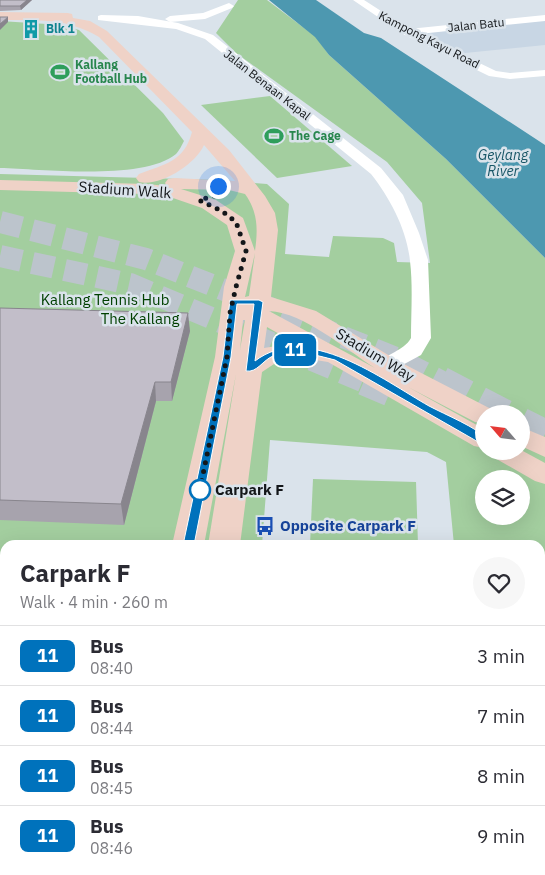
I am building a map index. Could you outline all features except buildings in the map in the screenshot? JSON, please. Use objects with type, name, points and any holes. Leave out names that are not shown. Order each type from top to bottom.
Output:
[{"type":"street","name":"Kampong Kayu Road","points":[[358,0],[407,32],[502,76],[545,73]]},
{"type":"street","name":"Jalan Benaan Kapal","points":[[50,16],[123,19],[196,17],[213,13],[231,3]]},
{"type":"street","name":"Jalan Benaan Kapal","points":[[220,48],[211,34],[214,25],[231,3]]},
{"type":"street","points":[[0,16],[50,16],[86,24],[114,34],[151,27],[171,28],[191,34],[220,48]]},
{"type":"street","points":[[102,18],[252,190],[265,213],[268,230],[245,308],[250,370],[225,540]]},
{"type":"street","name":"Jalan Batu","points":[[407,32],[545,18]]},
{"type":"street","name":"Jalan Benaan Kapal","points":[[123,19],[185,28],[208,37],[376,171],[395,195],[411,233],[419,260],[421,338],[414,351],[388,365]]},
{"type":"street","points":[[112,188],[177,165],[189,157],[197,148],[200,130]]},
{"type":"street","name":"Stadium Walk","points":[[2,186],[133,182],[205,192],[236,222],[246,251],[245,308],[227,357],[189,540]]},
{"type":"street","name":"Stadium Walk","points":[[2,186],[205,192],[229,184],[252,190]]},
{"type":"street","name":"Stadium Way","points":[[245,308],[293,308],[323,323],[388,365],[475,411]]},
{"type":"street","name":"Stadium Way","points":[[245,308],[302,335],[338,358],[475,435]]},
{"type":"street","points":[[250,370],[269,354],[290,350],[310,351],[338,358]]},
{"type":"street","points":[[530,440],[545,448]]},
{"type":"street","points":[[519,460],[545,474]]},
{"type":"shaded area","points":[[545,19],[545,45],[465,53],[419,33]]},
{"type":"green space","points":[[238,0],[267,0],[316,37],[329,55],[446,159],[545,258],[545,540],[454,540],[446,462],[427,452],[270,440],[262,540],[0,540],[0,174],[220,180],[267,184],[289,204],[285,254],[329,257],[333,236],[383,238],[394,243],[397,262],[430,263],[422,203],[387,162],[236,53],[216,33]]},
{"type":"green space","name":"Kallang Football Hub","points":[[0,21],[62,25],[79,30],[163,113],[184,141],[176,154],[161,162],[141,168],[117,171],[92,172],[0,168]]},
{"type":"green space","name":"The Cage","points":[[270,96],[352,166],[277,178],[201,105]]},
{"type":"green space","points":[[313,479],[416,482],[418,540],[310,540]]},
{"type":"water","name":"Geylang River","points":[[269,0],[316,0],[364,33],[381,38],[545,145],[545,258],[446,159],[329,55],[315,37]]},
{"type":"tunnel","points":[[0,222],[146,259],[396,358],[444,383]]},
{"type":"tunnel","points":[[0,256],[130,284],[367,383]]},
{"type":"tunnel","points":[[364,381],[390,392]]},
{"type":"tunnel","points":[[441,381],[488,405]]},
{"type":"tunnel","points":[[530,426],[545,434]]},
{"type":"bus line","name":"11","points":[[189,540],[227,357],[230,313],[233,302],[259,302],[250,370],[269,354],[290,350],[310,351],[338,358],[475,435]]},
{"type":"place","name":"Blk 1","points":[[31,29]]},
{"type":"place","name":"Kallang Football Hub","points":[[60,72]]},
{"type":"place","name":"The Cage","points":[[274,136]]},
{"type":"place","name":"Carpark F","points":[[200,490]]},
{"type":"place","name":"Opposite Carpark F","points":[[265,526]]},
{"type":"route","points":[[200,490],[199,494],[227,357],[230,313],[246,251],[236,222],[222,211],[199,200],[218,195],[222,192],[222,189],[218,186]]},
{"type":"park label","name":"Kallang Tennis Hub","points":[[105,300]]},
{"type":"park label","name":"The Kallang","points":[[140,319]]}]
